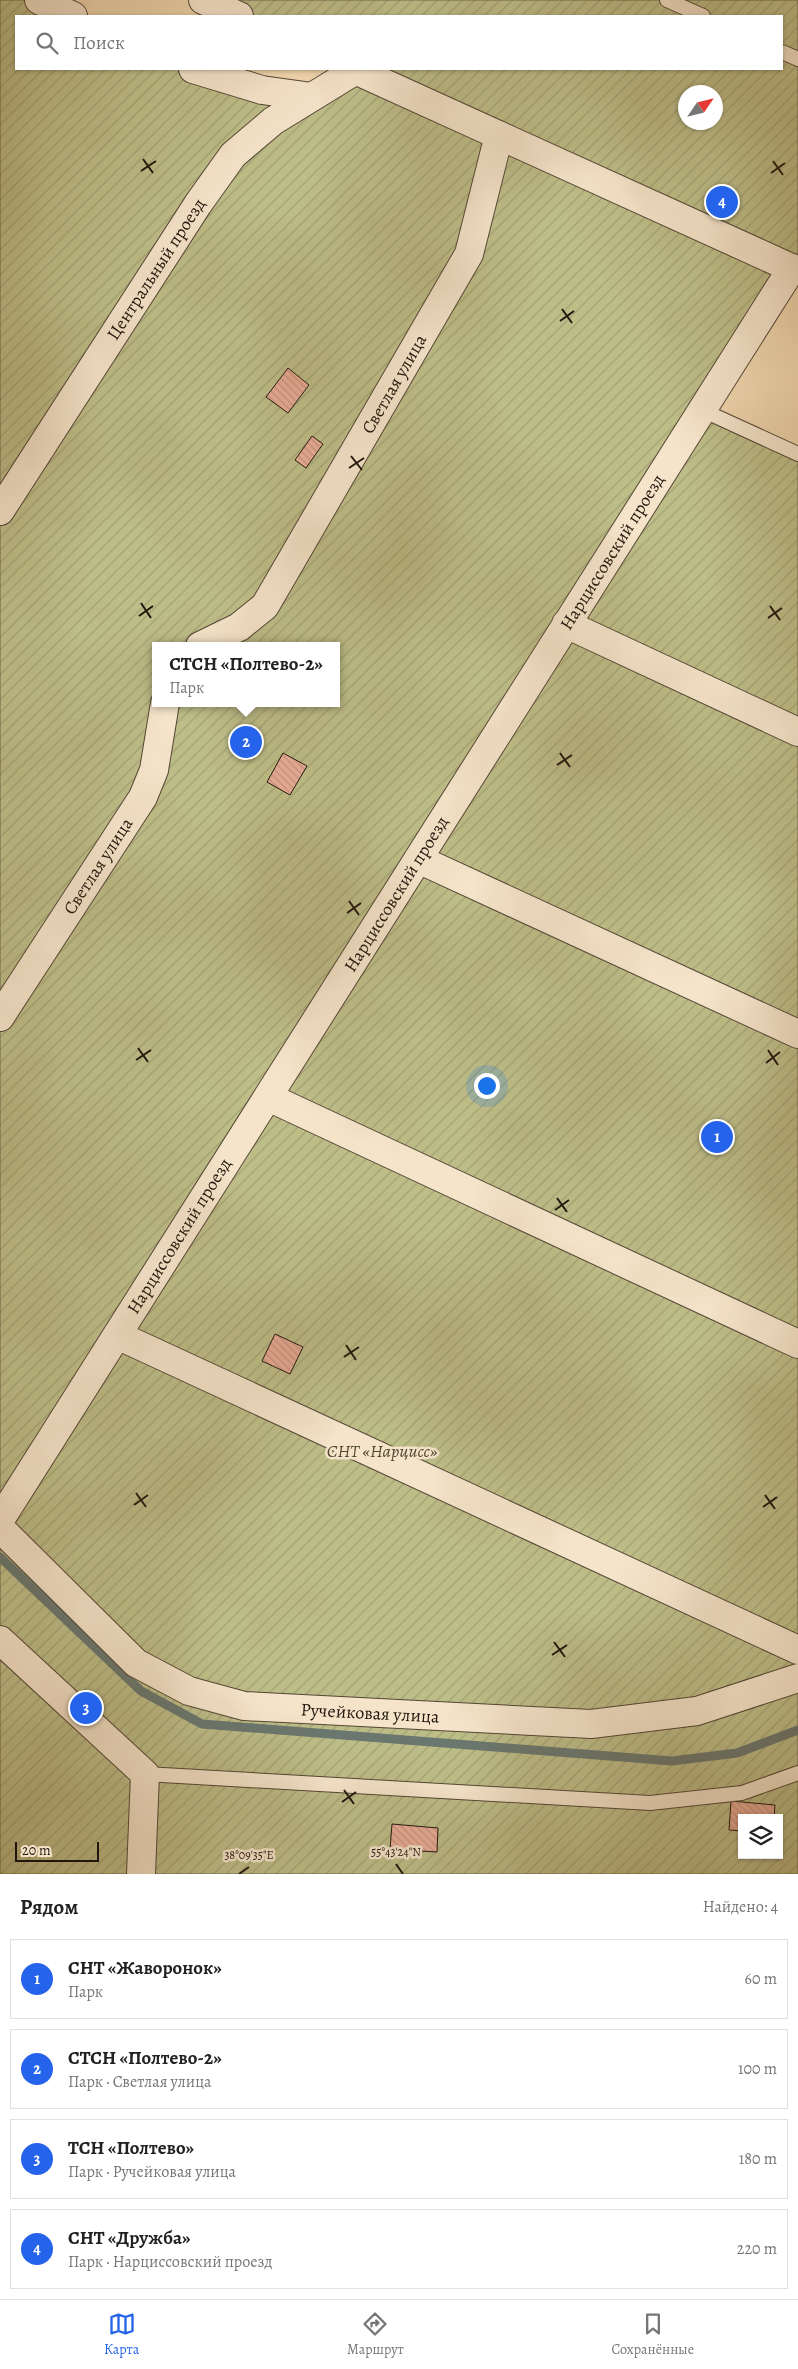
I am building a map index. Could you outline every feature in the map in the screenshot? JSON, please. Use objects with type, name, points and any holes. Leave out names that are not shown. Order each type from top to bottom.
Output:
[{"type":"street","points":[[38,0],[71,15]]},
{"type":"street","points":[[203,0],[237,15]]},
{"type":"street","points":[[196,70],[262,90],[312,97]]},
{"type":"street","points":[[354,70],[795,269]]},
{"type":"street","name":"Центральный проезд","points":[[0,511],[198,204],[233,155],[273,121],[354,70]]},
{"type":"street","name":"Светлая улица","points":[[210,642],[225,636],[265,606],[469,254],[499,135]]},
{"type":"street","name":"Нарциссовский проезд","points":[[0,1520],[566,624],[702,410],[795,269]]},
{"type":"street","points":[[566,624],[798,732]]},
{"type":"street","name":"Светлая улица","points":[[0,1017],[142,797],[154,770],[164,707]]},
{"type":"street","points":[[418,859],[798,1034]]},
{"type":"street","points":[[268,1097],[798,1344]]},
{"type":"street","points":[[117,1335],[798,1650]]},
{"type":"street","name":"Ручейковая улица","points":[[0,1528],[136,1663],[189,1691],[244,1706],[591,1724],[697,1711],[798,1678]]},
{"type":"street","points":[[0,1640],[145,1774],[142,1874]]},
{"type":"lane","points":[[667,0],[701,15]]},
{"type":"lane","points":[[783,52],[798,59]]},
{"type":"lane","points":[[702,410],[798,454]]},
{"type":"lane","points":[[145,1774],[650,1803],[742,1793],[798,1773]]},
{"type":"green space","name":"СНТ «Нарцисс»","points":[[0,0],[39,0],[71,15],[15,15],[15,70],[197,70],[312,97],[352,70],[783,70],[783,15],[237,15],[204,0],[798,0],[798,271],[702,410],[798,454],[798,1874],[0,1874]]},
{"type":"building","points":[[288,368],[309,385],[288,413],[266,397]]},
{"type":"building","points":[[312,436],[323,444],[306,468],[295,460]]},
{"type":"building","points":[[283,753],[307,766],[290,795],[267,782]]},
{"type":"building","points":[[275,1334],[303,1347],[290,1374],[262,1361]]},
{"type":"building","points":[[731,1801],[775,1805],[774,1814],[738,1814],[738,1831],[729,1830]]},
{"type":"building","points":[[392,1824],[438,1828],[437,1852],[390,1849]]},
{"type":"waterway","points":[[0,1557],[141,1691],[202,1724],[672,1761],[737,1753],[798,1730]]},
{"type":"place","name":"СНТ «Дружба»","points":[[722,202]]},
{"type":"place","name":"СТСН «Полтево-2»","points":[[246,742]]},
{"type":"place","name":"СНТ «Жаворонок»","points":[[717,1137]]},
{"type":"place","name":"ТСН «Полтево»","points":[[86,1708]]}]
